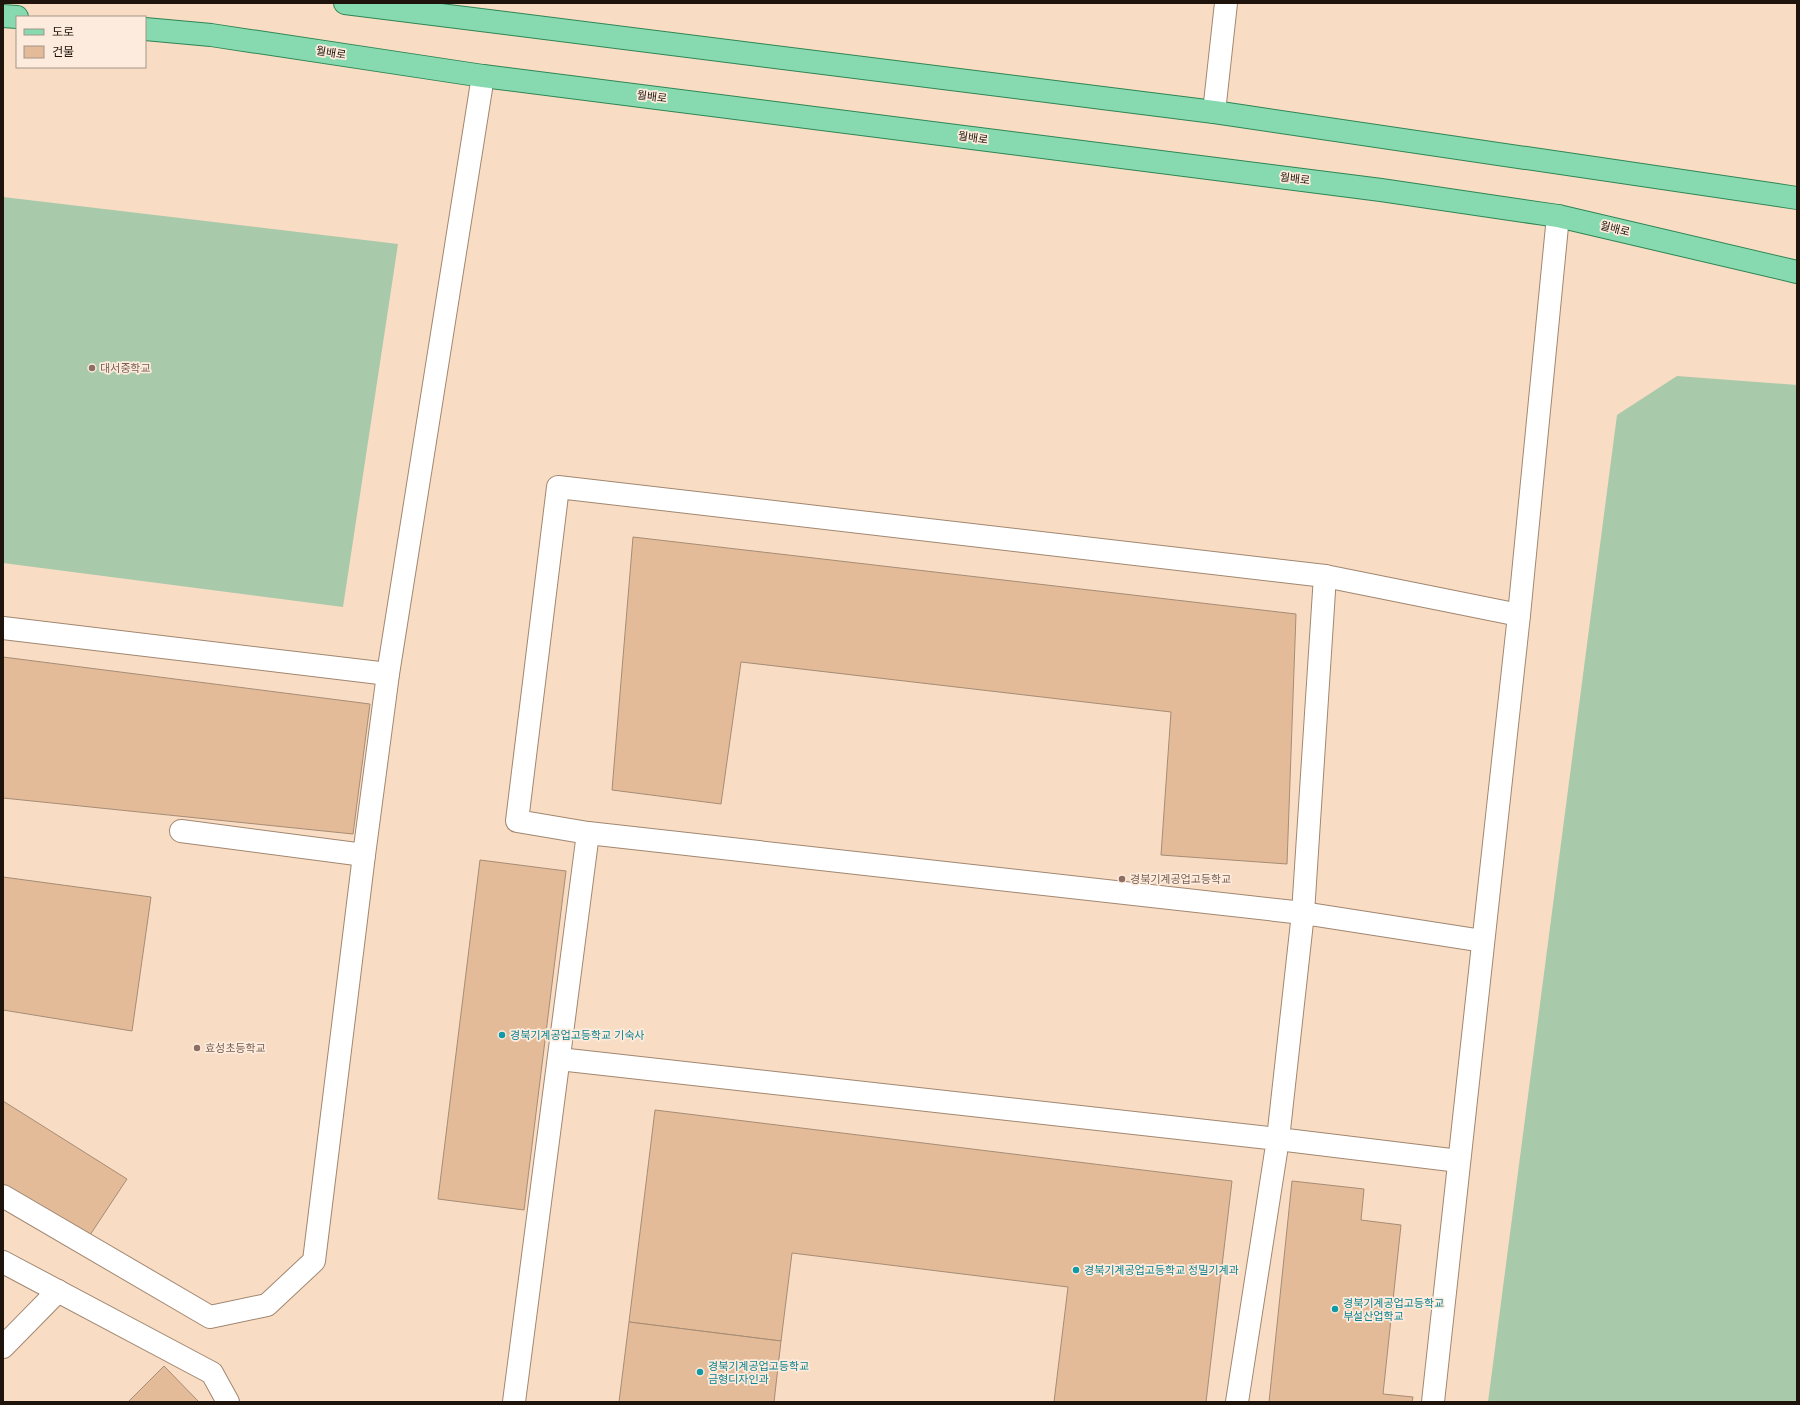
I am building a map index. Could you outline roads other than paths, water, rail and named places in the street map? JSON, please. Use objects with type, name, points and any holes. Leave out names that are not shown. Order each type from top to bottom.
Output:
[{"type":"main road","points":[[345,3],[1214,112],[1797,198]]},
{"type":"main road","points":[[3,16],[16,17]]},
{"type":"main road","name":"월배로","points":[[146,29],[211,35],[483,76],[1373,189],[1558,216],[1797,272]]},
{"type":"street","points":[[1214,112],[1226,3]]},
{"type":"street","points":[[3,1196],[210,1317],[267,1305],[314,1261],[388,674],[483,76]]},
{"type":"street","points":[[1433,1402],[1482,942],[1519,615],[1558,216]]},
{"type":"street","points":[[1482,942],[1303,913],[588,833],[517,821],[558,487],[1324,576],[1519,615]]},
{"type":"street","points":[[1237,1402],[1278,1139],[1303,913],[1324,576]]},
{"type":"street","points":[[3,628],[388,674]]},
{"type":"street","points":[[181,830],[364,855]]},
{"type":"street","points":[[514,1402],[588,833]]},
{"type":"street","points":[[559,1059],[1278,1139],[1459,1161]]},
{"type":"street","points":[[3,1262],[212,1373],[228,1402]]},
{"type":"street","points":[[3,1347],[58,1291]]},
{"type":"place","name":"대서중학교","points":[[92,368]]},
{"type":"place","name":"경북기계공업고등학교","points":[[1122,879]]},
{"type":"place","name":"경북기계공업고등학교 기숙사","points":[[502,1035]]},
{"type":"place","name":"효성초등학교","points":[[197,1048]]},
{"type":"place","name":"경북기계공업고등학교 정밀기계과","points":[[1076,1270]]},
{"type":"place","name":"경북기계공업고등학교 부설산업학교","points":[[1335,1309]]},
{"type":"place","name":"경북기계공업고등학교 금형디자인과","points":[[700,1372]]}]
